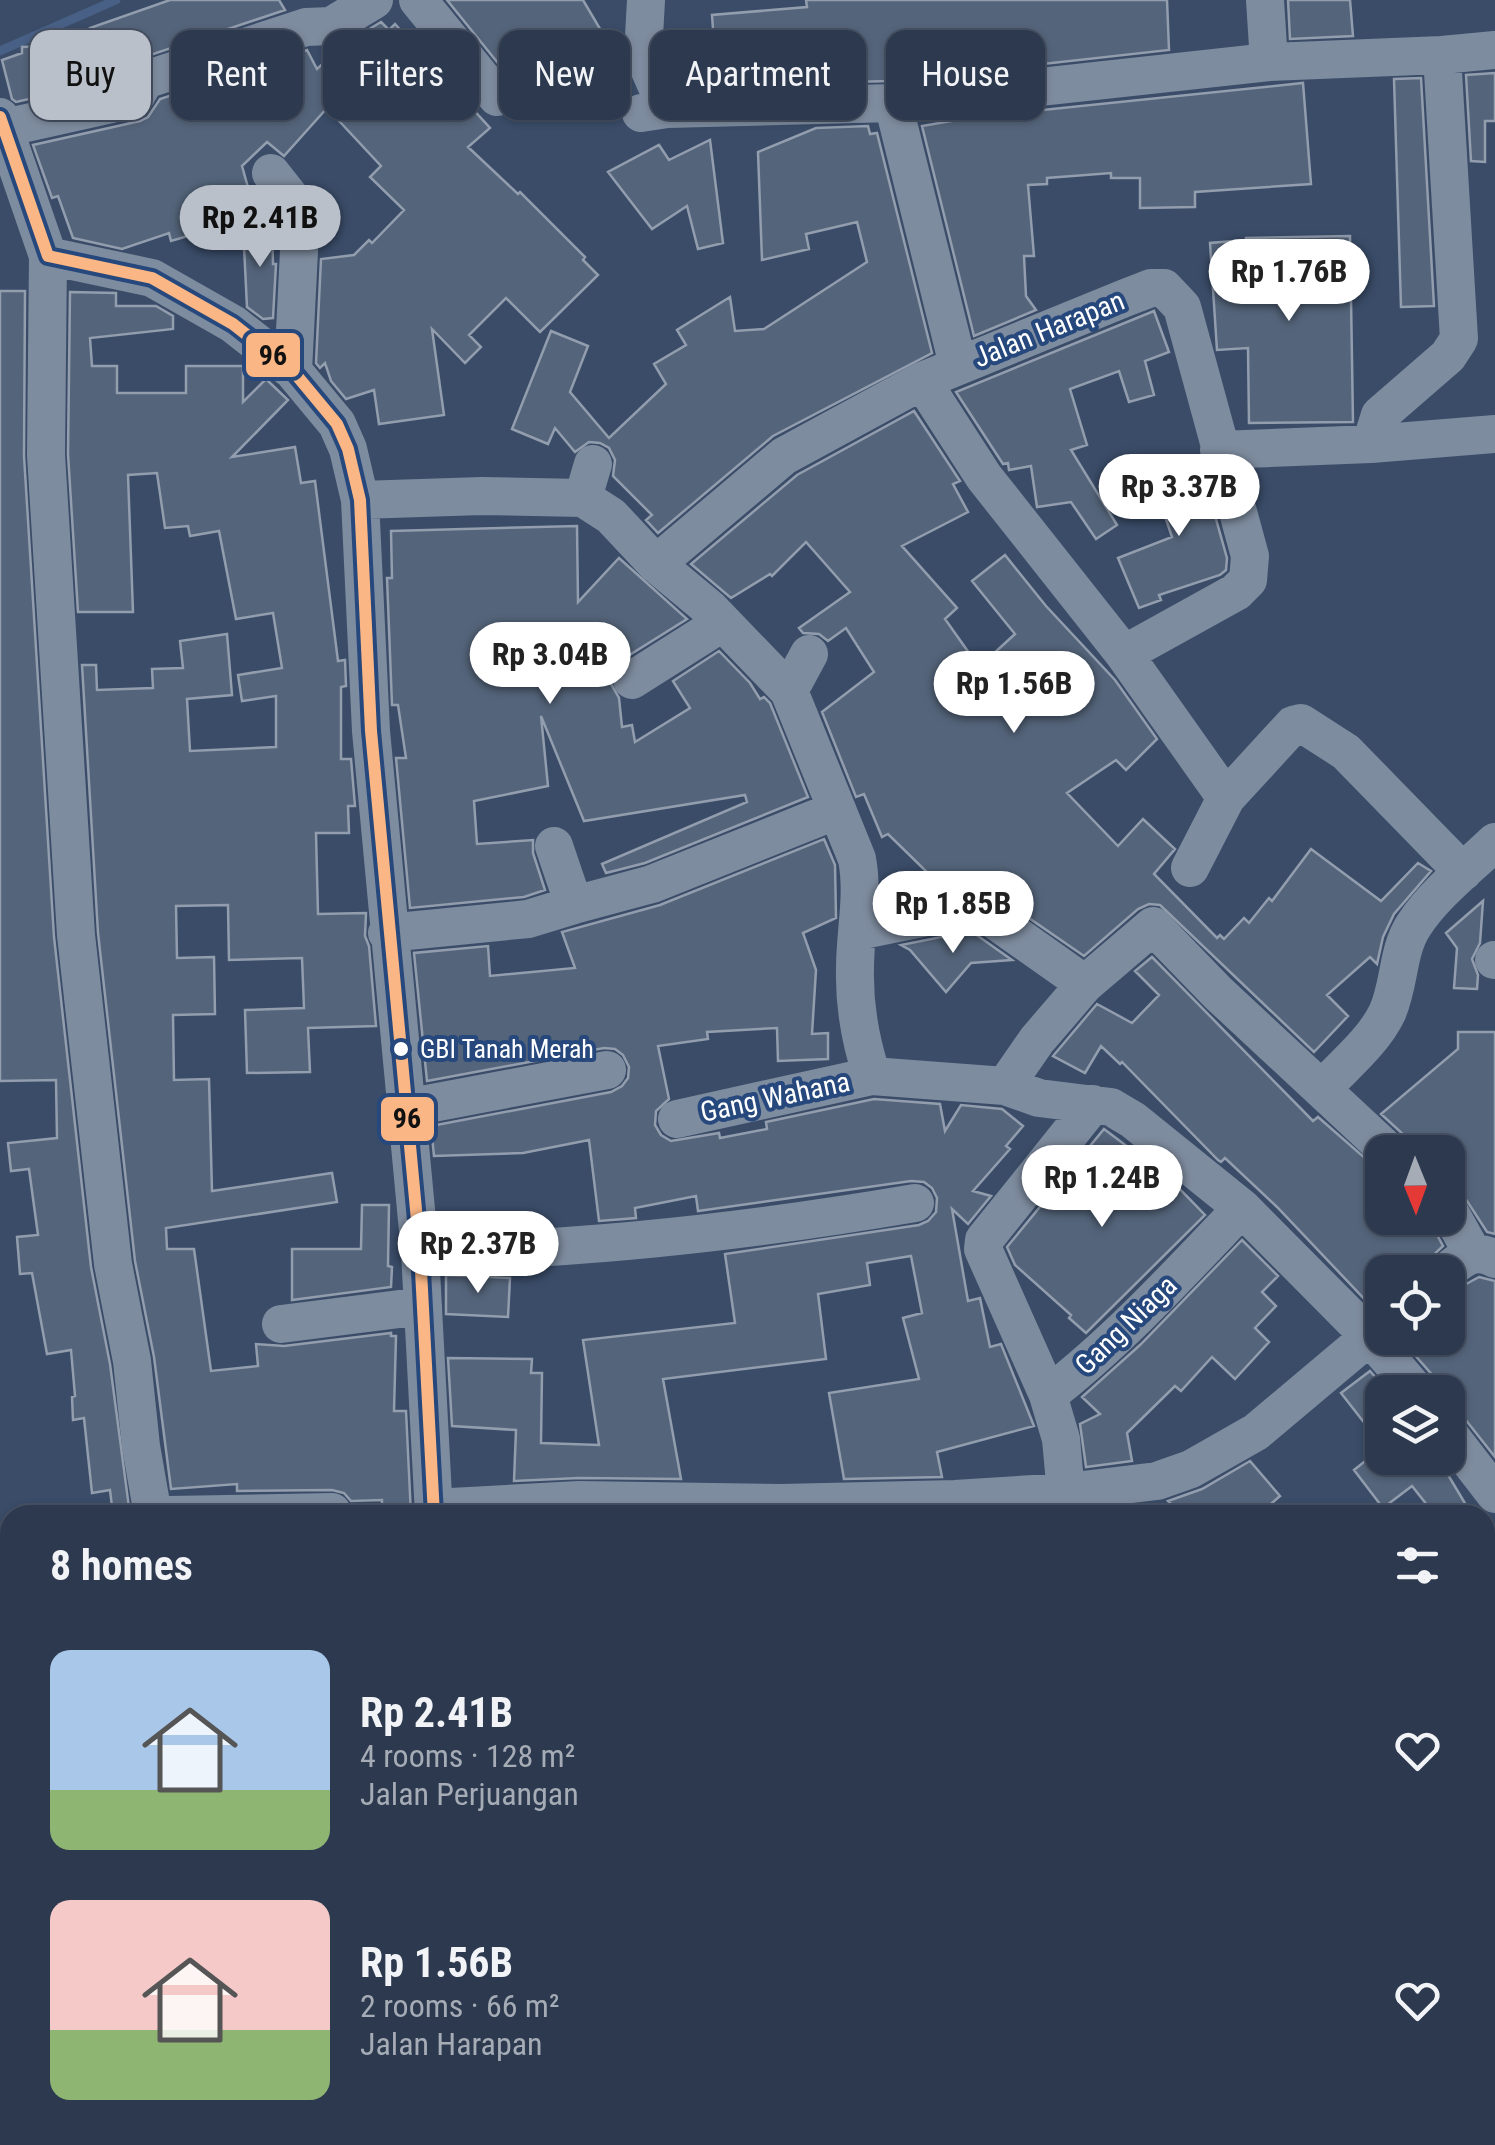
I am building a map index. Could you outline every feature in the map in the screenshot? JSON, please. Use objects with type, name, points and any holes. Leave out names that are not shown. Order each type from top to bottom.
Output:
[{"type":"street","points":[[151,1505],[132,1360],[113,1264],[76,935],[47,473],[61,258],[2,123],[134,98],[145,80],[306,27],[331,26],[374,0]]},
{"type":"street","points":[[418,0],[497,97]]},
{"type":"street","points":[[646,0],[644,55],[654,111],[886,103]]},
{"type":"street","points":[[1266,0],[1269,62]]},
{"type":"street","points":[[1045,86],[1269,62],[1495,50]]},
{"type":"street","points":[[1371,444],[1380,415],[1448,356],[1459,339],[1442,55]]},
{"type":"street","points":[[897,120],[958,365]]},
{"type":"street","points":[[271,174],[301,211],[294,371]]},
{"type":"street","points":[[61,258],[152,278],[233,324],[294,371],[337,424],[348,449],[360,500],[371,731],[420,1252],[434,1505]]},
{"type":"street","name":"Jalan Harapan","points":[[656,564],[784,456],[958,365],[1150,288],[1164,288],[1182,306],[1250,556],[1248,580],[1236,592],[1124,654]]},
{"type":"street","points":[[922,382],[984,477],[1124,654],[1226,798]]},
{"type":"street","points":[[1219,450],[1495,434]]},
{"type":"street","points":[[360,500],[482,496],[588,481],[611,516],[656,564],[789,691],[851,842],[861,881],[855,999],[860,1039],[872,1076]]},
{"type":"street","points":[[632,680],[722,624]]},
{"type":"street","points":[[789,691],[810,654]]},
{"type":"street","points":[[1190,868],[1226,798],[1293,724],[1301,724],[1346,752],[1464,872]]},
{"type":"street","points":[[388,933],[528,920],[652,884],[837,810]]},
{"type":"street","points":[[1322,1088],[1373,1035],[1387,1012],[1399,978],[1406,939],[1416,922],[1495,842]]},
{"type":"street","points":[[554,846],[574,905]]},
{"type":"street","points":[[858,931],[976,907],[1086,984]]},
{"type":"street","points":[[1006,1086],[1037,1040],[1086,984],[1149,926],[1156,927],[1218,993],[1371,1135]]},
{"type":"street","points":[[406,1108],[607,1070]]},
{"type":"street","name":"Gang Wahana","points":[[677,1119],[872,1076],[1006,1086],[1039,1098],[1111,1108],[1132,1120],[1242,1208],[1365,1322]]},
{"type":"street","points":[[1067,1504],[1061,1439],[1048,1395],[985,1257],[984,1240],[1093,1104]]},
{"type":"street","points":[[420,1252],[509,1251],[712,1234],[916,1203]]},
{"type":"street","name":"Gang Niaga","points":[[1048,1395],[1079,1372],[1159,1295],[1242,1208]]},
{"type":"street","points":[[1459,1235],[1471,1262]]},
{"type":"street","points":[[280,1324],[422,1306]]},
{"type":"street","points":[[850,1505],[954,1499],[1067,1504],[1156,1482],[1191,1468],[1256,1432],[1365,1341]]},
{"type":"street","points":[[1465,1454],[1495,1494]]},
{"type":"street","points":[[519,1505],[579,1500],[691,1505]]},
{"type":"building","points":[[170,0],[279,0],[285,10],[225,30],[171,30],[171,48],[151,55],[151,30],[90,28]]},
{"type":"building","points":[[447,0],[583,0],[601,30],[499,30],[499,64],[479,40],[479,30],[471,30]]},
{"type":"building","points":[[806,0],[1167,0],[1169,50],[1045,64],[1045,30],[886,30],[886,81],[866,82],[866,30],[713,30],[712,15],[807,7]]},
{"type":"building","points":[[1288,0],[1350,0],[1353,36],[1290,39]]},
{"type":"building","points":[[381,22],[389,30],[368,30]]},
{"type":"building","points":[[22,47],[30,47],[30,99],[16,102],[2,60],[22,53]]},
{"type":"building","points":[[307,50],[317,69],[323,63],[323,112],[284,156],[267,142],[242,166],[256,216],[171,241],[169,233],[122,249],[73,238],[58,196],[52,198],[33,145],[151,120],[160,99],[171,95],[171,120],[303,120],[303,51]]},
{"type":"building","points":[[1495,73],[1495,121],[1485,121],[1485,162],[1471,161],[1466,75]]},
{"type":"building","points":[[1421,78],[1434,306],[1401,307],[1394,79]]},
{"type":"building","points":[[1303,83],[1311,184],[1195,192],[1195,207],[1140,208],[1140,178],[1111,178],[1111,173],[1047,178],[1047,184],[1028,185],[1034,256],[1024,256],[1026,296],[1036,310],[974,336],[922,126],[957,120],[1045,120],[1045,110]]},
{"type":"building","points":[[479,116],[490,128],[468,147],[520,192],[598,275],[540,332],[506,298],[469,335],[481,347],[465,363],[432,329],[444,415],[379,424],[374,390],[346,399],[331,381],[325,363],[320,368],[316,363],[321,259],[354,255],[369,240],[372,243],[404,210],[370,177],[381,166],[338,120],[479,120]]},
{"type":"building","points":[[868,126],[870,134],[877,133],[932,353],[773,436],[658,533],[646,520],[652,515],[613,476],[615,460],[609,448],[589,442],[575,452],[555,428],[548,444],[512,429],[551,331],[588,346],[570,392],[609,438],[666,384],[654,364],[686,345],[677,330],[730,297],[735,331],[764,329],[867,262],[857,222],[806,234],[809,249],[762,260],[758,152],[816,128]]},
{"type":"building","points":[[710,140],[723,243],[698,249],[687,206],[652,229],[608,172],[659,145],[669,160]]},
{"type":"building","points":[[243,226],[272,226],[276,264],[273,318],[263,319],[247,307]]},
{"type":"building","points":[[1350,236],[1353,422],[1249,423],[1248,348],[1217,350],[1210,243],[1246,238]]},
{"type":"building","points":[[0,291],[25,291],[24,456],[54,937],[91,1267],[110,1364],[129,1505],[112,1505],[110,1490],[92,1493],[84,1418],[73,1420],[71,1350],[47,1354],[32,1273],[20,1274],[17,1237],[38,1235],[29,1169],[11,1171],[8,1143],[57,1138],[56,1080],[0,1081]]},
{"type":"building","points":[[70,292],[116,293],[116,306],[156,306],[173,316],[173,329],[90,338],[92,366],[117,366],[117,393],[186,393],[186,366],[243,366],[243,402],[266,379],[288,400],[232,457],[295,447],[301,483],[315,481],[338,661],[345,660],[341,759],[351,759],[355,806],[348,806],[349,833],[316,833],[318,914],[366,913],[365,936],[376,1026],[308,1028],[310,1072],[247,1073],[245,1010],[304,1008],[302,958],[229,960],[228,905],[176,906],[177,958],[214,957],[215,1014],[173,1015],[174,1080],[209,1079],[212,1191],[332,1173],[337,1202],[166,1228],[167,1249],[194,1249],[211,1371],[258,1366],[256,1344],[284,1346],[391,1333],[396,1336],[394,1411],[406,1411],[411,1505],[382,1505],[382,1500],[351,1501],[344,1493],[332,1490],[237,1491],[237,1484],[171,1489],[154,1357],[135,1261],[98,933],[82,665],[96,665],[97,690],[153,688],[152,669],[183,668],[180,641],[227,634],[232,695],[187,699],[190,751],[276,747],[276,696],[242,701],[238,675],[282,668],[273,613],[236,619],[219,531],[190,536],[188,526],[165,528],[157,473],[128,475],[133,612],[78,612],[68,454]]},
{"type":"building","points":[[1154,311],[1169,352],[1145,361],[1154,395],[1129,402],[1119,371],[1070,389],[1087,445],[1071,450],[1117,525],[1096,539],[1071,502],[1037,507],[1031,466],[1009,470],[1008,463],[1003,464],[956,392]]},
{"type":"building","points":[[914,411],[960,481],[953,484],[968,512],[902,546],[957,608],[945,619],[979,667],[1015,634],[972,581],[1005,555],[1115,680],[1157,739],[1126,770],[1116,760],[1067,793],[1118,846],[1143,819],[1175,849],[1154,874],[1217,938],[1220,935],[1224,939],[1244,918],[1249,923],[1269,898],[1272,901],[1311,849],[1381,901],[1418,863],[1431,871],[1394,914],[1383,937],[1377,964],[1370,957],[1327,995],[1348,1016],[1314,1052],[1160,905],[1138,909],[1084,956],[981,885],[911,897],[931,876],[888,834],[882,837],[864,794],[856,797],[822,712],[874,672],[846,628],[828,641],[799,628],[850,592],[806,542],[772,576],[731,598],[691,564],[797,475]]},
{"type":"building","points":[[1199,459],[1227,558],[1226,570],[1159,595],[1161,600],[1139,608],[1118,558],[1172,537],[1151,475]]},
{"type":"building","points":[[577,526],[578,602],[619,558],[687,619],[612,670],[610,682],[619,698],[622,727],[632,725],[635,742],[690,708],[673,681],[719,651],[760,699],[764,697],[770,703],[808,797],[645,863],[606,873],[602,864],[747,802],[745,795],[584,821],[541,716],[548,786],[474,801],[477,844],[533,840],[533,853],[545,890],[524,897],[410,908],[396,758],[406,758],[398,705],[392,705],[387,578],[392,578],[391,531]]},
{"type":"building","points":[[824,839],[835,865],[836,918],[803,933],[816,970],[812,1034],[828,1033],[828,1059],[778,1061],[777,1028],[707,1032],[708,1039],[658,1046],[669,1099],[656,1111],[655,1125],[671,1141],[719,1133],[720,1138],[767,1129],[766,1122],[874,1099],[940,1104],[945,1131],[961,1105],[1002,1109],[1023,1126],[1006,1146],[1010,1149],[973,1191],[991,1196],[968,1224],[952,1209],[968,1301],[980,1298],[990,1347],[1001,1344],[1034,1426],[937,1452],[942,1477],[844,1479],[829,1393],[919,1379],[903,1318],[922,1313],[911,1256],[867,1263],[870,1285],[818,1294],[826,1359],[663,1379],[681,1479],[514,1481],[516,1430],[452,1426],[448,1358],[532,1359],[531,1373],[542,1373],[541,1443],[599,1445],[583,1340],[735,1323],[725,1254],[919,1225],[936,1212],[937,1198],[924,1182],[911,1181],[698,1211],[696,1196],[635,1208],[636,1218],[599,1221],[589,1140],[523,1153],[434,1156],[431,1126],[611,1092],[628,1078],[629,1067],[623,1055],[604,1048],[427,1081],[414,953],[488,946],[490,976],[575,968],[562,932],[660,905]]},
{"type":"building","points":[[1483,901],[1480,943],[1472,959],[1478,975],[1477,989],[1454,988],[1457,948],[1446,933]]},
{"type":"building","points":[[971,931],[1012,960],[971,963],[946,992],[910,950],[901,945]]},
{"type":"building","points":[[1152,957],[1313,1121],[1318,1117],[1365,1158],[1365,1235],[1437,1235],[1443,1246],[1433,1255],[1365,1255],[1365,1300],[1277,1207],[1225,1158],[1218,1160],[1122,1062],[1101,1046],[1085,1073],[1053,1056],[1097,1004],[1132,1023],[1159,995],[1135,971]]},
{"type":"building","points":[[1458,1032],[1495,1032],[1495,1234],[1487,1232],[1465,1198],[1465,1135],[1404,1135],[1381,1114],[1458,1049]]},
{"type":"building","points":[[1104,1129],[1169,1178],[1205,1215],[1086,1333],[1015,1265],[1007,1247]]},
{"type":"building","points":[[362,1205],[389,1205],[391,1287],[292,1300],[292,1249],[361,1249]]},
{"type":"building","points":[[1242,1240],[1278,1276],[1262,1292],[1276,1306],[1255,1328],[1269,1342],[1235,1379],[1212,1357],[1181,1391],[1175,1386],[1127,1433],[1132,1461],[1086,1467],[1080,1424],[1100,1414],[1082,1397],[1140,1345]]},
{"type":"building","points":[[446,1275],[510,1278],[508,1317],[446,1314]]},
{"type":"building","points":[[1479,1277],[1495,1281],[1495,1457],[1465,1419],[1465,1375],[1432,1375],[1415,1355],[1465,1355],[1465,1285]]},
{"type":"building","points":[[1370,1371],[1373,1375],[1365,1375],[1365,1424],[1341,1393]]},
{"type":"building","points":[[1250,1461],[1280,1496],[1270,1505],[1172,1505],[1168,1501],[1202,1489]]},
{"type":"building","points":[[1365,1461],[1365,1475],[1448,1475],[1466,1505],[1427,1505],[1412,1486],[1387,1505],[1381,1505],[1354,1470]]},
{"type":"waterway","points":[[0,51],[116,0]]},
{"type":"transit line","name":"96","points":[[0,117],[48,256],[152,278],[233,324],[293,371],[337,424],[348,449],[360,500],[371,731],[420,1252],[433,1505]]},
{"type":"place","name":"GBI Tanah Merah","points":[[401,1049]]}]
